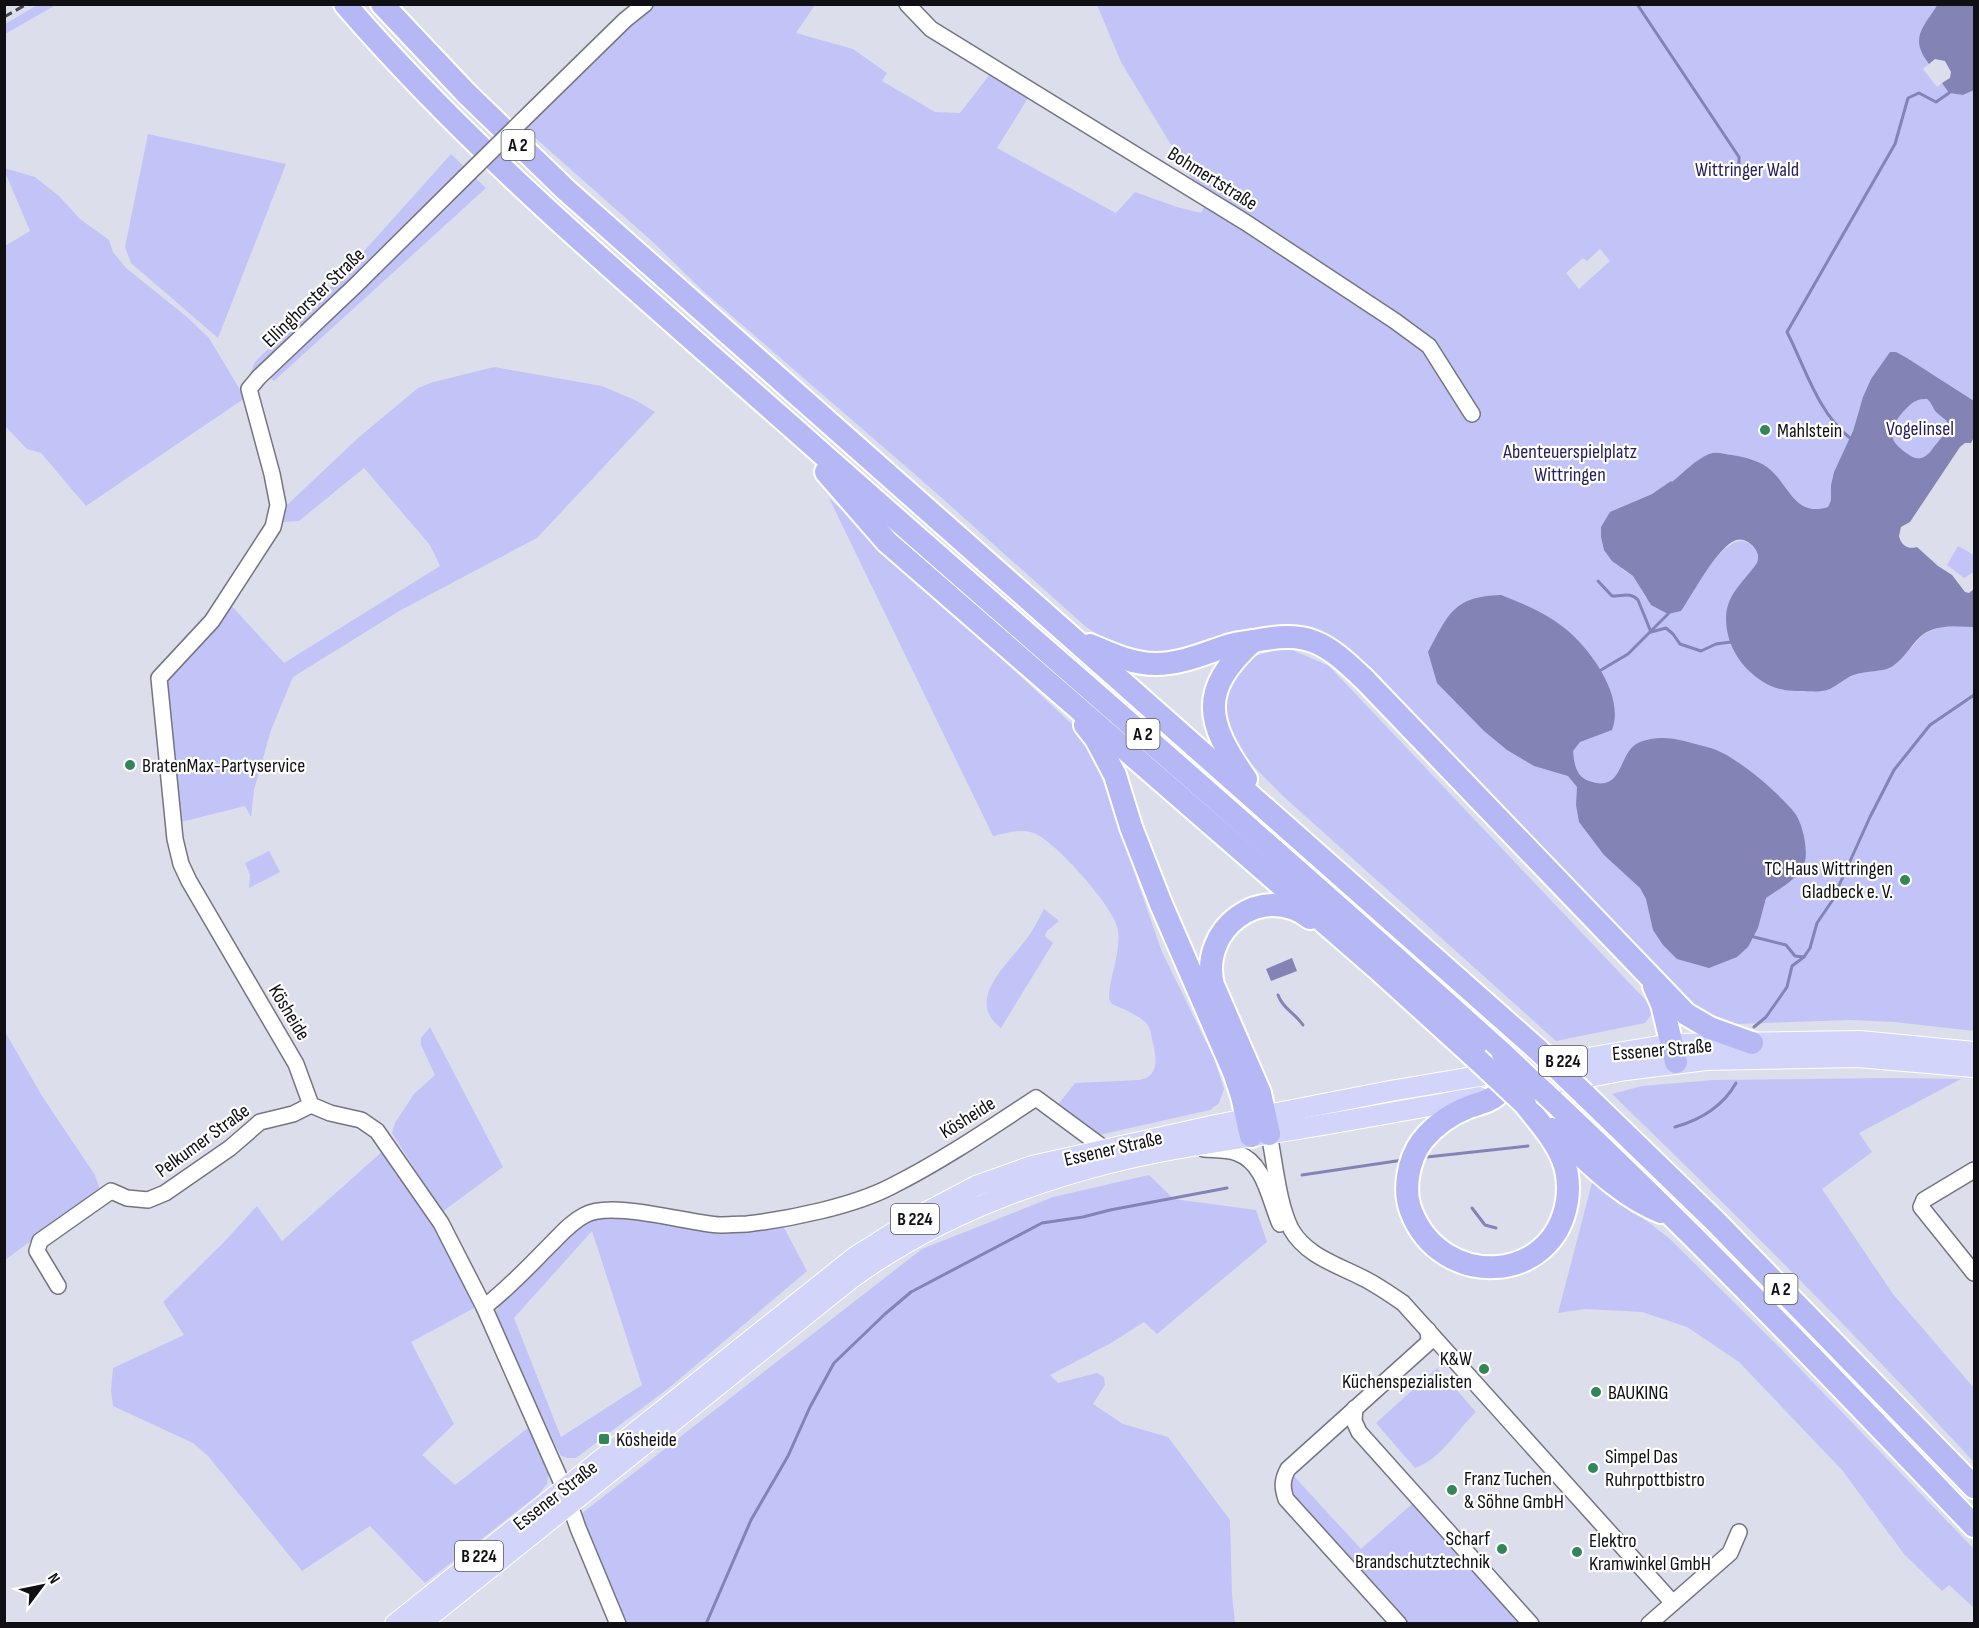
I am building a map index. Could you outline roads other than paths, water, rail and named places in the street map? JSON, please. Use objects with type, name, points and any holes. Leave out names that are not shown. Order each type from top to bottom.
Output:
[{"type":"highway","points":[[330,4],[338,14],[363,26]]},
{"type":"highway","name":"A 2","points":[[345,4],[363,26],[480,145],[588,248],[1187,773],[1503,1054],[1731,1272],[1974,1526]]},
{"type":"highway","name":"A 2","points":[[382,5],[474,101],[566,190],[1537,1049],[1707,1212],[1974,1487]]},
{"type":"highway","points":[[781,417],[887,542],[1380,971],[1620,1189],[1643,1205],[1676,1218]]},
{"type":"highway","points":[[1072,637],[1121,658],[1155,664],[1188,660],[1230,645],[1284,635],[1304,638],[1321,645],[1342,658],[1364,679],[1686,1014],[1710,1028],[1752,1043]]},
{"type":"highway","points":[[1253,641],[1236,657],[1223,674],[1215,692],[1214,709],[1216,728],[1227,749],[1268,809]]},
{"type":"highway","points":[[1060,693],[1096,739],[1114,775],[1131,827],[1161,904],[1224,1045],[1242,1096],[1259,1126]]},
{"type":"highway","points":[[1259,1126],[1250,1068],[1209,972],[1213,949],[1225,928],[1246,912],[1258,907],[1291,908],[1306,915],[1370,969],[1380,971]]},
{"type":"highway","points":[[1652,980],[1678,1050]]},
{"type":"highway","points":[[1678,1050],[1689,1024],[1686,1014]]},
{"type":"highway","points":[[1498,1094],[1488,1102],[1457,1112],[1444,1120],[1421,1142],[1410,1167],[1407,1184],[1408,1204],[1415,1221],[1435,1248],[1454,1261],[1478,1267],[1503,1267],[1514,1263],[1544,1246],[1562,1218],[1568,1191],[1568,1177],[1564,1161],[1551,1138],[1525,1104]]},
{"type":"main road","name":"Essener Straße","points":[[395,1623],[567,1496],[853,1277],[899,1246],[983,1204],[1041,1183],[1087,1169],[1185,1148],[1390,1091],[1678,1050],[1752,1043],[1860,1041],[1974,1052]]},
{"type":"main road","name":"Essener Straße","points":[[420,1623],[567,1496],[855,1257],[923,1214],[976,1186],[1032,1166],[1105,1149],[1498,1094],[1678,1050],[1857,1057],[1974,1067]]},
{"type":"street","name":"Ellinghorster Straße","points":[[159,678],[212,621],[273,527],[278,505],[249,390],[259,377],[356,285],[625,20],[645,4]]},
{"type":"street","name":"Bohmertstraße","points":[[908,4],[931,28],[1236,216],[1395,321],[1429,346],[1472,414]]},
{"type":"street","name":"Kösheide","points":[[159,678],[175,839],[181,864],[296,1064],[311,1105]]},
{"type":"street","name":"Kösheide","points":[[484,1307],[569,1226],[585,1215],[601,1210],[645,1213],[721,1225],[748,1224],[819,1210],[891,1187],[986,1131],[1036,1098],[1105,1149]]},
{"type":"street","name":"Pelkumer Straße","points":[[58,1286],[37,1251],[40,1241],[111,1191],[128,1198],[148,1200],[165,1193],[230,1148],[260,1122],[292,1114],[311,1105]]},
{"type":"street","points":[[311,1105],[318,1110],[361,1120],[377,1131],[441,1223],[484,1307],[567,1496],[618,1623]]},
{"type":"street","points":[[1259,1126],[1263,1177],[1283,1230],[1295,1245],[1314,1260],[1341,1267]]},
{"type":"street","points":[[1259,1126],[1291,1229],[1302,1244],[1318,1256],[1385,1290],[1403,1303],[1672,1603]]},
{"type":"street","points":[[1185,1148],[1235,1152],[1253,1162],[1263,1177]]},
{"type":"street","points":[[1974,1170],[1924,1200],[1921,1207],[1974,1274]]},
{"type":"street","points":[[1399,1623],[1286,1499],[1283,1489],[1284,1477],[1288,1469],[1429,1342],[1428,1330]]},
{"type":"street","points":[[1355,1408],[1354,1421],[1359,1432],[1531,1623]]},
{"type":"street","points":[[1649,1623],[1730,1553],[1739,1532]]},
{"type":"waterway","points":[[1637,4],[1739,157],[1739,164],[1732,170]]},
{"type":"waterway","points":[[1850,438],[1829,416],[1821,403],[1787,332],[1895,144],[1908,98],[1919,93],[1936,102],[1949,93]]},
{"type":"waterway","points":[[1598,581],[1612,596],[1630,595],[1638,600],[1651,632],[1666,628],[1680,644],[1701,651],[1716,644],[1731,642]]},
{"type":"waterway","points":[[1601,670],[1628,654],[1668,614]]},
{"type":"waterway","points":[[1754,937],[1786,945],[1795,956],[1804,957],[1810,948],[1817,923],[1832,901],[1894,770],[1930,725],[1974,695]]},
{"type":"waterway","points":[[1754,1027],[1766,1017],[1787,987],[1792,966],[1804,957]]},
{"type":"waterway","points":[[1278,995],[1283,1004],[1303,1025]]},
{"type":"waterway","points":[[1675,1127],[1710,1111],[1724,1099],[1736,1083]]},
{"type":"waterway","points":[[1427,1157],[1528,1146]]},
{"type":"waterway","points":[[1302,1175],[1403,1160]]},
{"type":"waterway","points":[[706,1624],[751,1520],[788,1456],[810,1407],[834,1363],[911,1292],[1042,1223],[1227,1188]]},
{"type":"waterway","points":[[1472,1208],[1485,1225],[1496,1228]]},
{"type":"railway","points":[[4,17],[27,4]]},
{"type":"place","name":"Mahlstein","points":[[1765,430]]},
{"type":"place","name":"BratenMax-Partyservice","points":[[130,765]]},
{"type":"place","name":"TC Haus Wittringen Gladbeck e. V.","points":[[1905,880]]},
{"type":"place","name":"K&W Küchenspezialisten","points":[[1484,1369]]},
{"type":"place","name":"BAUKING","points":[[1596,1392]]},
{"type":"place","name":"Kösheide","points":[[604,1439]]},
{"type":"place","name":"Simpel Das Ruhrpottbistro","points":[[1593,1468]]},
{"type":"place","name":"Franz Tuchen & Söhne GmbH","points":[[1452,1490]]},
{"type":"place","name":"Scharf Brandschutztechnik","points":[[1502,1549]]},
{"type":"place","name":"Elektro Kramwinkel GmbH","points":[[1577,1552]]},
{"type":"park label","name":"Wittringer Wald","points":[[1747,169]]},
{"type":"park label","name":"Vogelinsel","points":[[1920,428]]},
{"type":"park label","name":"Abenteuerspielplatz Wittringen","points":[[1570,462]]}]
